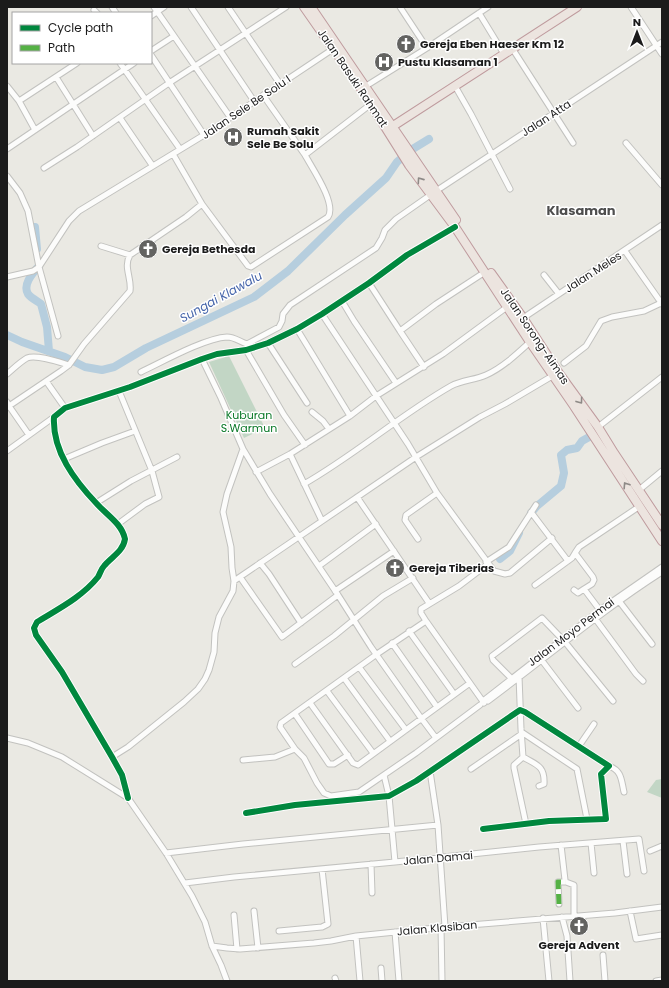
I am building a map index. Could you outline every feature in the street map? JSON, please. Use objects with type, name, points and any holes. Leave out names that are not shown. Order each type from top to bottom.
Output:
[{"type":"highway","name":"Jalan Basuki Rahmat","points":[[304,7],[366,86],[403,149]]},
{"type":"highway","name":"Jalan Basuki Rahmat","points":[[311,7],[371,104],[390,128]]},
{"type":"highway","points":[[390,128],[577,7]]},
{"type":"highway","name":"Jalan Sorong-Aimas","points":[[403,149],[523,318],[574,406],[662,541]]},
{"type":"highway","name":"Jalan Sorong-Aimas","points":[[433,193],[530,342],[598,427],[662,525]]},
{"type":"street","points":[[164,7],[155,10],[230,117]]},
{"type":"street","points":[[191,7],[254,101]]},
{"type":"street","points":[[228,7],[280,84]]},
{"type":"street","points":[[44,168],[94,136],[169,83],[286,7]]},
{"type":"street","points":[[400,7],[427,48]]},
{"type":"street","points":[[366,86],[427,48],[488,7]]},
{"type":"street","points":[[631,7],[662,54]]},
{"type":"street","points":[[479,13],[504,54]]},
{"type":"street","points":[[152,50],[174,36]]},
{"type":"street","name":"Jalan Atta","points":[[141,372],[209,341],[227,337],[247,344],[276,330],[281,324],[283,314],[290,304],[376,248],[390,224],[433,193],[662,42]]},
{"type":"street","name":"Jalan Sele Be Solu I","points":[[39,267],[79,211],[204,135],[336,47]]},
{"type":"street","points":[[512,48],[573,143]]},
{"type":"street","points":[[152,57],[204,135]]},
{"type":"street","points":[[19,101],[76,64]]},
{"type":"street","points":[[121,64],[144,100],[180,149]]},
{"type":"street","points":[[7,149],[133,64]]},
{"type":"street","points":[[56,77],[94,136]]},
{"type":"street","points":[[7,86],[19,101],[35,130]]},
{"type":"street","points":[[455,86],[510,189]]},
{"type":"street","points":[[173,154],[202,204],[248,266],[251,267],[328,217],[330,214],[330,207],[326,194],[305,155],[263,95]]},
{"type":"street","points":[[305,155],[371,104]]},
{"type":"street","points":[[120,118],[152,166]]},
{"type":"street","points":[[626,143],[662,185]]},
{"type":"street","points":[[7,176],[20,193],[28,211],[39,267],[58,336]]},
{"type":"street","points":[[29,435],[8,405],[46,381],[70,362],[130,291],[126,266],[130,255],[186,217],[202,204]]},
{"type":"street","name":"Jalan Meles","points":[[523,318],[662,225]]},
{"type":"street","points":[[7,451],[65,408],[119,391],[217,354],[246,350],[268,343],[297,329],[369,283],[407,255],[455,227]]},
{"type":"street","points":[[101,246],[130,255]]},
{"type":"street","points":[[564,363],[586,346],[602,321],[612,317],[644,312],[662,303],[625,251]]},
{"type":"street","points":[[7,277],[33,271],[39,267]]},
{"type":"street","points":[[400,331],[436,304],[484,272]]},
{"type":"street","points":[[544,275],[559,294]]},
{"type":"street","points":[[369,283],[424,367]]},
{"type":"street","points":[[342,300],[358,327],[396,383]]},
{"type":"street","points":[[256,472],[290,454],[350,416],[376,396],[424,367],[508,307]]},
{"type":"street","points":[[322,314],[416,457],[437,493],[494,571],[505,574],[510,573],[552,538]]},
{"type":"street","points":[[297,329],[350,416]]},
{"type":"street","points":[[304,484],[323,473],[394,423],[452,386],[466,380],[486,375],[530,342]]},
{"type":"street","points":[[268,343],[307,403]]},
{"type":"street","points":[[246,350],[284,415],[305,445]]},
{"type":"street","points":[[7,374],[26,358],[31,357],[70,362]]},
{"type":"street","points":[[202,359],[243,449],[256,472],[377,654],[436,738]]},
{"type":"street","points":[[234,580],[416,457],[480,417],[556,374]]},
{"type":"street","points":[[598,427],[662,377]]},
{"type":"street","points":[[46,381],[65,408]]},
{"type":"street","points":[[118,524],[145,504],[159,497],[152,471],[119,391]]},
{"type":"street","points":[[312,412],[329,428]]},
{"type":"street","points":[[54,417],[55,433],[64,459],[76,480],[96,503],[118,524],[125,539],[121,549],[104,566],[98,577],[79,595],[37,622],[34,628],[36,635],[62,672],[112,757],[122,775],[128,798],[185,883],[205,922],[212,946],[227,981]]},
{"type":"street","points":[[64,459],[135,431]]},
{"type":"street","points":[[112,757],[128,747],[184,702],[198,689],[205,679],[213,657],[215,633],[219,617],[233,591],[234,580],[231,547],[224,512],[227,494],[243,449]]},
{"type":"street","points":[[290,454],[322,521]]},
{"type":"street","points":[[96,503],[131,481],[177,457]]},
{"type":"street","points":[[640,490],[662,471]]},
{"type":"street","points":[[418,539],[405,520],[406,515],[437,493]]},
{"type":"street","points":[[357,497],[430,603]]},
{"type":"street","points":[[328,799],[331,796],[359,792],[416,754],[483,703],[421,613],[421,609],[459,586],[508,546],[532,513],[536,505]]},
{"type":"street","points":[[536,585],[568,561],[576,553],[579,547],[640,506]]},
{"type":"street","points":[[532,513],[568,561]]},
{"type":"street","points":[[319,566],[376,524]]},
{"type":"street","points":[[240,577],[282,637],[337,593],[394,551]]},
{"type":"street","points":[[574,590],[578,594],[592,584],[594,580],[576,553]]},
{"type":"street","points":[[260,563],[269,574],[301,623]]},
{"type":"street","name":"Jalan Moyo Permai","points":[[483,703],[594,617],[662,567]]},
{"type":"street","name":"Jalan Moyo Permai","points":[[601,612],[662,572]]},
{"type":"street","points":[[296,664],[355,620],[383,596],[413,578]]},
{"type":"street","points":[[584,589],[601,612]]},
{"type":"street","points":[[619,601],[652,644]]},
{"type":"street","points":[[594,617],[636,674],[643,680]]},
{"type":"street","points":[[512,678],[492,658],[493,655],[542,618],[564,640],[613,701]]},
{"type":"street","points":[[328,799],[322,792],[304,758],[280,726],[281,723],[426,620]]},
{"type":"street","points":[[409,631],[454,694]]},
{"type":"street","points":[[392,643],[436,707]]},
{"type":"street","points":[[540,659],[578,708]]},
{"type":"street","points":[[359,667],[406,730]]},
{"type":"street","points":[[519,676],[523,757]]},
{"type":"street","name":"Jalan Moyo Permai","points":[[483,703],[512,678],[519,676]]},
{"type":"street","points":[[344,678],[390,741]]},
{"type":"street","points":[[310,703],[353,763],[358,765],[470,683]]},
{"type":"street","points":[[327,691],[373,753]]},
{"type":"street","points":[[520,710],[609,766],[615,768],[620,774],[624,792]]},
{"type":"street","points":[[246,813],[328,799],[389,796],[400,791],[520,710]]},
{"type":"street","points":[[295,714],[329,764],[334,764],[348,755]]},
{"type":"street","points":[[579,746],[594,724]]},
{"type":"street","points":[[471,769],[521,733]]},
{"type":"street","points":[[521,733],[577,769],[587,819]]},
{"type":"street","points":[[7,738],[28,743],[62,757],[128,798]]},
{"type":"street","points":[[243,760],[275,757],[296,749]]},
{"type":"street","points":[[523,757],[542,769],[544,773],[544,784],[539,786]]},
{"type":"street","points":[[523,757],[514,764],[514,768],[526,824]]},
{"type":"street","points":[[483,829],[526,824],[604,819],[607,817],[602,774],[609,766]]},
{"type":"street","points":[[430,771],[441,857],[443,927],[442,981]]},
{"type":"street","name":"Jalan Damai","points":[[384,775],[389,796],[395,862],[561,845],[639,839],[644,871]]},
{"type":"street","points":[[166,853],[251,843],[438,825]]},
{"type":"street","points":[[623,840],[627,874]]},
{"type":"street","points":[[591,843],[594,872]]},
{"type":"street","points":[[561,845],[566,882]]},
{"type":"street","points":[[650,851],[662,846]]},
{"type":"street","points":[[185,883],[395,862]]},
{"type":"street","points":[[371,864],[372,893]]},
{"type":"street","points":[[279,930],[322,927],[328,924],[325,869]]},
{"type":"street","points":[[559,904],[558,882],[566,882],[574,885],[574,916]]},
{"type":"street","name":"Jalan Klasiban","points":[[212,946],[237,949],[258,948],[331,941],[356,936],[443,927],[662,907]]},
{"type":"street","points":[[254,911],[258,948]]},
{"type":"street","points":[[630,911],[636,939],[662,935]]},
{"type":"street","points":[[234,915],[237,949]]},
{"type":"street","points":[[562,917],[567,936],[570,981]]},
{"type":"street","points":[[543,918],[549,981]]},
{"type":"street","points":[[395,932],[399,981]]},
{"type":"street","points":[[356,936],[360,981]]},
{"type":"street","points":[[603,955],[605,981]]},
{"type":"street","points":[[381,968],[382,981]]},
{"type":"street","points":[[656,981],[662,980]]},
{"type":"green space","name":"Kuburan S.Warmun","points":[[229,356],[265,428],[244,438],[209,362]]},
{"type":"green space","points":[[662,779],[662,798],[647,792],[656,780]]},
{"type":"waterway","name":"Sungai Klawalu","points":[[7,335],[22,342],[65,357],[85,367],[102,370],[114,367],[146,348],[254,297],[288,271],[345,215],[386,178],[397,162],[411,150],[429,139]]},
{"type":"waterway","points":[[35,227],[37,249]]},
{"type":"waterway","points":[[39,266],[29,278],[26,286],[28,294],[41,304],[47,327],[49,351]]},
{"type":"waterway","points":[[531,513],[561,486],[564,473],[561,455],[567,450],[577,448],[582,441],[591,436]]},
{"type":"waterway","points":[[500,559],[510,551],[519,533]]},
{"type":"marked path","points":[[559,904],[558,882],[566,882]]},
{"type":"cycle path","points":[[128,798],[122,775],[62,672],[36,635],[34,628],[37,622],[85,591],[98,577],[103,567],[119,551],[124,544],[125,539],[121,529],[114,520],[89,495],[66,465],[57,442],[54,430],[54,417],[65,408],[130,387],[202,359],[217,354],[246,350],[268,343],[297,329],[322,314],[369,283],[407,255],[455,227]]},
{"type":"cycle path","points":[[246,813],[295,805],[389,796],[416,781],[520,710],[609,766],[601,774],[606,819],[549,821],[483,829]]},
{"type":"place","name":"Gereja Eben Haeser Km 12","points":[[406,44]]},
{"type":"place","name":"Pustu Klasaman 1","points":[[384,62]]},
{"type":"place","name":"Rumah Sakit Sele Be Solu","points":[[233,137]]},
{"type":"place","name":"Gereja Bethesda","points":[[148,249]]},
{"type":"place","name":"Gereja Tiberias","points":[[395,568]]},
{"type":"place","name":"Gereja Advent","points":[[579,926]]},
{"type":"district","name":"Klasaman","points":[[581,210]]}]
